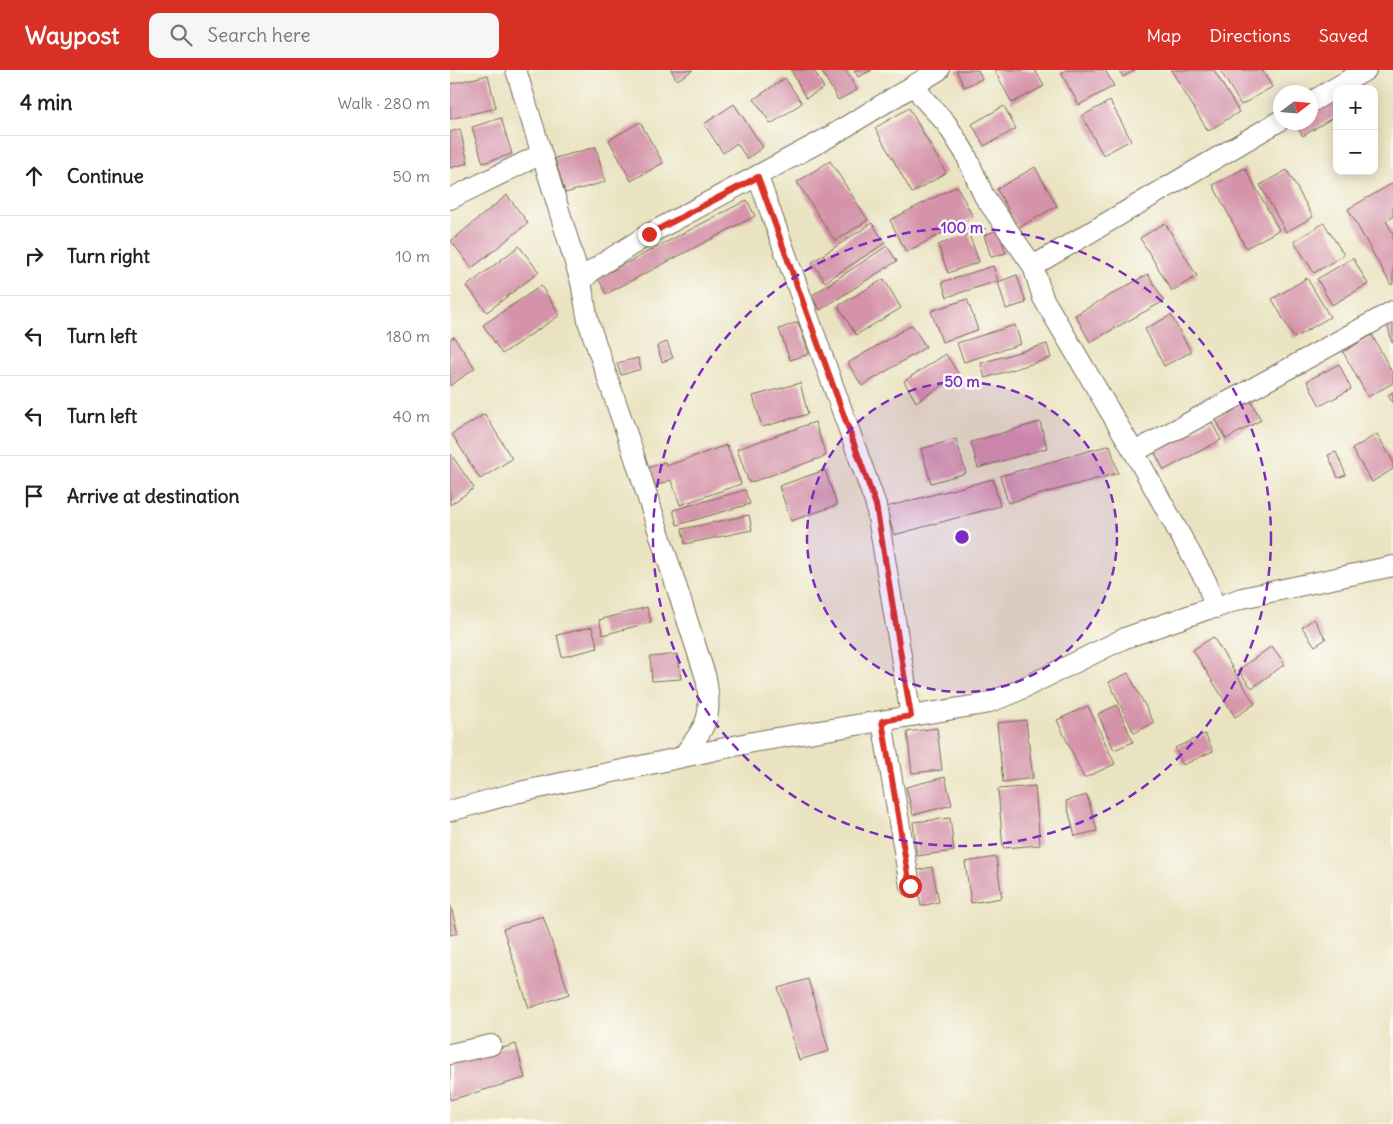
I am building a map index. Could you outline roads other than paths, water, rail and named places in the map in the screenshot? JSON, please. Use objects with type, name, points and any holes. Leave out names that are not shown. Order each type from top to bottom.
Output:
[{"type":"street","points":[[516,70],[581,282],[588,321],[631,446],[706,678],[710,699],[708,718],[698,736],[683,756]]},
{"type":"street","points":[[581,282],[594,269],[649,234],[758,177],[829,137],[939,70]]},
{"type":"street","points":[[1318,97],[1366,70]]},
{"type":"street","points":[[915,84],[923,98],[946,123],[966,153],[984,196],[1033,266],[1043,298],[1134,452],[1207,583],[1215,608]]},
{"type":"street","points":[[1033,266],[1273,124]]},
{"type":"street","points":[[450,199],[542,154]]},
{"type":"street","points":[[758,177],[876,505],[911,716]]},
{"type":"street","points":[[1134,452],[1393,311]]},
{"type":"street","points":[[450,811],[515,793],[683,756],[753,742],[984,704],[1011,694],[1125,638],[1208,608],[1215,608],[1242,598],[1393,566]]},
{"type":"street","points":[[882,721],[910,886]]},
{"type":"street","points":[[450,1054],[491,1044]]}]
